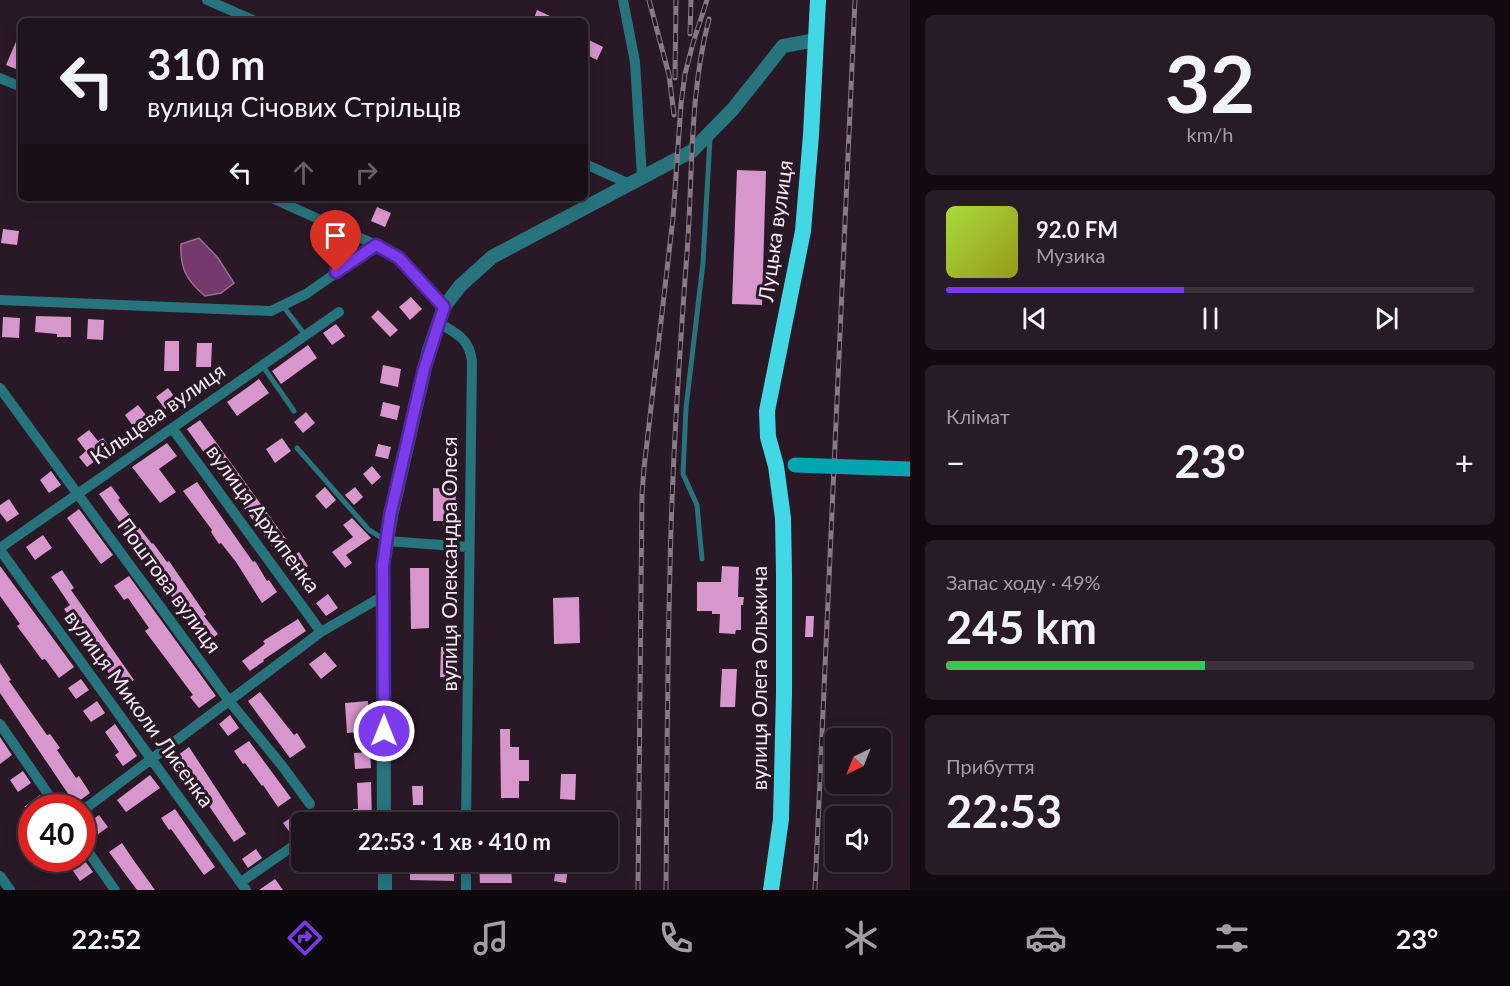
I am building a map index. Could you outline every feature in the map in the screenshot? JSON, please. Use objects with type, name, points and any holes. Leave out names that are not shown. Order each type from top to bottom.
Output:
[{"type":"highway","name":"Луцька вулиця","points":[[776,466],[768,437],[767,411],[803,231],[818,0]]},
{"type":"highway","name":"вулиця Олега Ольжича","points":[[771,890],[781,819],[784,693],[783,518],[776,466]]},
{"type":"main road","points":[[795,465],[910,469]]},
{"type":"street","points":[[207,0],[248,18]]},
{"type":"street","points":[[623,0],[635,62],[636,180]]},
{"type":"street","points":[[384,812],[383,565],[390,516],[429,350],[444,307],[460,286],[492,257],[692,151],[733,109],[783,46],[816,40]]},
{"type":"street","points":[[0,78],[18,86]]},
{"type":"street","points":[[588,165],[636,180]]},
{"type":"street","points":[[279,201],[376,245],[399,258],[444,307]]},
{"type":"street","points":[[0,300],[271,311],[306,294],[376,245]]},
{"type":"street","name":"Кільцева вулиця","points":[[0,549],[339,312]]},
{"type":"street","name":"вулиця Олександра Олеся","points":[[439,323],[463,339],[470,348],[472,361],[466,812]]},
{"type":"street","name":"Поштова вулиця","points":[[0,388],[230,702],[283,766],[310,804]]},
{"type":"street","name":"вулиця Архипенка","points":[[172,428],[321,632]]},
{"type":"street","points":[[387,541],[468,548]]},
{"type":"street","name":"вулиця Миколи Лисенка","points":[[0,549],[243,886]]},
{"type":"street","points":[[96,801],[321,632],[383,596]]},
{"type":"street","points":[[0,724],[48,794]]},
{"type":"street","points":[[243,886],[291,849]]},
{"type":"street","points":[[96,863],[115,890]]},
{"type":"street","points":[[385,872],[385,890]]},
{"type":"street","points":[[466,872],[466,890]]},
{"type":"street","points":[[0,876],[10,890]]},
{"type":"lane","points":[[702,559],[697,505],[683,474],[686,408],[703,263],[711,133]]},
{"type":"lane","points":[[283,306],[305,335]]},
{"type":"lane","points":[[262,365],[294,411]]},
{"type":"lane","points":[[297,448],[369,530],[387,541]]},
{"type":"shaded area","points":[[199,238],[218,258],[234,283],[221,293],[205,296],[189,279],[183,267],[181,244]]},
{"type":"building","points":[[537,10],[554,18],[534,18]]},
{"type":"building","points":[[18,37],[18,70],[6,65]]},
{"type":"building","points":[[588,40],[603,47],[597,60],[588,56]]},
{"type":"building","points":[[737,170],[766,171],[762,305],[732,304]]},
{"type":"building","points":[[377,207],[391,213],[385,227],[371,221]]},
{"type":"building","points":[[3,229],[19,231],[17,245],[1,243]]},
{"type":"building","points":[[411,297],[422,309],[410,320],[399,307]]},
{"type":"building","points":[[378,310],[398,330],[390,337],[371,317]]},
{"type":"building","points":[[36,316],[71,317],[71,337],[57,337],[57,334],[35,332]]},
{"type":"building","points":[[3,317],[20,318],[19,338],[2,337]]},
{"type":"building","points":[[88,319],[104,320],[103,340],[87,339]]},
{"type":"building","points":[[336,324],[345,336],[332,345],[323,333]]},
{"type":"building","points":[[165,341],[179,341],[179,371],[164,371]]},
{"type":"building","points":[[197,343],[212,343],[211,367],[196,367]]},
{"type":"building","points":[[308,345],[317,358],[281,384],[272,371]]},
{"type":"building","points":[[383,365],[401,369],[398,387],[380,383]]},
{"type":"building","points":[[259,379],[269,393],[237,416],[227,402]]},
{"type":"building","points":[[168,388],[177,400],[165,409],[156,397]]},
{"type":"building","points":[[383,402],[400,406],[397,420],[380,416]]},
{"type":"building","points":[[138,405],[149,419],[135,429],[125,415]]},
{"type":"building","points":[[306,412],[315,423],[303,433],[294,422]]},
{"type":"building","points":[[200,420],[286,539],[273,548],[187,429]]},
{"type":"building","points":[[89,430],[98,441],[103,438],[111,449],[87,467],[79,457],[86,451],[77,439]]},
{"type":"building","points":[[282,438],[291,451],[275,463],[266,449]]},
{"type":"building","points":[[167,443],[177,456],[159,469],[176,492],[160,503],[132,467]]},
{"type":"building","points":[[378,444],[391,447],[388,459],[375,456]]},
{"type":"building","points":[[372,466],[381,477],[372,485],[363,474]]},
{"type":"building","points":[[51,471],[61,485],[49,493],[40,480]]},
{"type":"building","points":[[197,482],[277,592],[262,603],[236,562],[221,543],[219,544],[212,530],[183,491]]},
{"type":"building","points":[[111,486],[120,498],[118,500],[152,544],[167,562],[169,561],[218,634],[207,643],[99,494]]},
{"type":"building","points":[[325,487],[336,500],[326,509],[315,496]]},
{"type":"building","points":[[355,487],[363,497],[354,505],[345,495]]},
{"type":"building","points":[[433,488],[456,489],[455,528],[443,527],[443,521],[433,521]]},
{"type":"building","points":[[9,499],[19,514],[7,522],[0,513],[0,505]]},
{"type":"building","points":[[79,509],[113,555],[101,564],[67,518]]},
{"type":"building","points":[[352,518],[371,538],[346,555],[352,563],[345,568],[332,552],[353,537],[343,525]]},
{"type":"building","points":[[43,535],[52,548],[35,560],[26,547]]},
{"type":"building","points":[[299,552],[308,566],[294,576],[284,563]]},
{"type":"building","points":[[0,566],[74,667],[59,678],[45,659],[42,660],[17,626],[20,624],[0,596]]},
{"type":"building","points":[[722,566],[739,567],[738,597],[744,597],[743,605],[741,605],[741,630],[736,630],[735,634],[719,633],[720,614],[712,614],[712,611],[697,611],[697,582],[721,582]]},
{"type":"building","points":[[410,568],[429,568],[429,628],[411,629]]},
{"type":"building","points":[[62,570],[74,588],[71,590],[134,680],[120,689],[64,609],[70,605],[51,577]]},
{"type":"building","points":[[129,576],[216,696],[199,708],[190,697],[193,695],[145,631],[149,628],[128,598],[124,600],[114,586]]},
{"type":"building","points":[[328,594],[338,608],[326,616],[316,603]]},
{"type":"building","points":[[579,597],[580,643],[554,644],[553,598]]},
{"type":"building","points":[[806,616],[814,616],[813,637],[805,637]]},
{"type":"building","points":[[298,619],[306,631],[250,671],[242,661],[265,644],[263,641]]},
{"type":"building","points":[[441,647],[453,647],[453,677],[440,677]]},
{"type":"building","points":[[325,652],[337,666],[321,679],[309,664]]},
{"type":"building","points":[[0,663],[11,680],[9,681],[47,735],[50,734],[60,748],[57,750],[76,778],[79,776],[90,793],[68,794],[0,693]]},
{"type":"building","points":[[722,669],[737,669],[735,707],[720,707]]},
{"type":"building","points":[[81,679],[89,690],[76,699],[68,688]]},
{"type":"building","points":[[260,692],[294,735],[297,733],[306,747],[290,758],[248,701]]},
{"type":"building","points":[[97,701],[105,713],[91,722],[83,711]]},
{"type":"building","points":[[368,701],[370,731],[347,733],[345,703]]},
{"type":"building","points":[[230,715],[239,728],[228,736],[219,724]]},
{"type":"building","points":[[115,724],[137,756],[123,766],[115,755],[119,752],[105,732]]},
{"type":"building","points":[[500,729],[510,729],[510,747],[519,747],[519,760],[529,760],[529,781],[519,781],[519,798],[501,798]]},
{"type":"building","points":[[0,737],[12,755],[0,764]]},
{"type":"building","points":[[249,741],[291,798],[278,807],[234,751]]},
{"type":"building","points":[[189,747],[246,834],[234,842],[184,770],[179,773],[170,761]]},
{"type":"building","points":[[370,752],[371,768],[355,769],[354,753]]},
{"type":"building","points":[[23,771],[31,783],[18,792],[10,780]]},
{"type":"building","points":[[561,774],[576,774],[575,800],[560,799]]},
{"type":"building","points":[[150,775],[160,788],[126,812],[117,800]]},
{"type":"building","points":[[371,782],[372,812],[353,812],[353,809],[358,809],[357,783]]},
{"type":"building","points":[[412,786],[423,786],[423,805],[413,805]]},
{"type":"building","points":[[175,809],[215,867],[204,875],[161,818]]},
{"type":"building","points":[[99,815],[108,827],[97,835],[96,834],[96,817]]},
{"type":"building","points":[[291,818],[291,834],[283,823]]},
{"type":"building","points":[[122,843],[155,890],[137,890],[109,852]]},
{"type":"building","points":[[256,849],[262,858],[248,868],[242,859]]},
{"type":"building","points":[[74,872],[93,872],[80,881]]},
{"type":"building","points":[[410,872],[454,872],[454,881],[410,880]]},
{"type":"building","points":[[479,872],[511,872],[512,883],[480,883]]},
{"type":"building","points":[[555,872],[568,872],[566,883],[554,881]]},
{"type":"building","points":[[275,879],[283,890],[259,890]]},
{"type":"railway","points":[[649,0],[669,75],[674,115]]},
{"type":"railway","points":[[675,78],[676,0]]},
{"type":"railway","points":[[690,34],[691,0]]},
{"type":"railway","points":[[638,890],[644,468],[673,218],[685,74],[707,0]]},
{"type":"railway","points":[[815,890],[855,0]]},
{"type":"railway","points":[[666,890],[668,649],[674,450],[695,106],[709,19]]},
{"type":"route","points":[[336,272],[376,245],[399,258],[444,307],[424,369],[390,516],[383,565],[384,731]]}]
